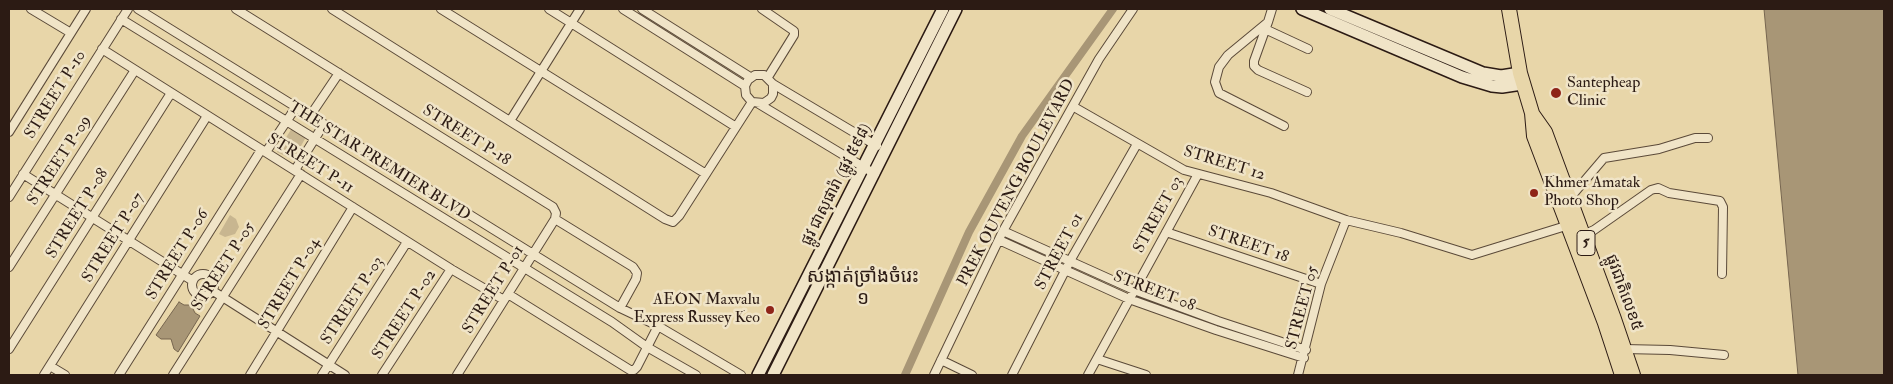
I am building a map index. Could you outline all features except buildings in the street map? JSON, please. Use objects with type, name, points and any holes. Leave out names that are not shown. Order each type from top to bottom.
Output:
[{"type":"highway","name":"ផ្លូវជាតិលេខ៥","points":[[1509,9],[1521,78],[1532,113],[1534,136],[1622,375]]},
{"type":"highway","name":"ផ្លូវជាតិលេខ៥","points":[[1532,113],[1545,132],[1632,375]]},
{"type":"main road","name":"ផ្លូវ ជាសុផារ៉ា (ផ្លូវ ៥៩៨)","points":[[758,375],[944,9]]},
{"type":"main road","name":"ផ្លូវ ជាសុផារ៉ា (ផ្លូវ ៥៩៨)","points":[[773,375],[956,9]]},
{"type":"main road","points":[[1302,9],[1425,55]]},
{"type":"main road","points":[[1330,9],[1481,84],[1502,87],[1521,78]]},
{"type":"main road","points":[[849,198],[860,203]]},
{"type":"street","points":[[31,9],[71,33]]},
{"type":"street","points":[[9,132],[86,9]]},
{"type":"street","name":"STREET P-10","points":[[9,197],[128,9]]},
{"type":"street","name":"THE STAR PREMIER BLVD","points":[[138,9],[620,308],[658,326],[732,373],[741,375]]},
{"type":"street","name":"STREET P-18","points":[[236,9],[553,207],[556,213],[555,219],[634,267],[637,273],[636,279],[620,308]]},
{"type":"street","points":[[332,9],[665,219],[673,222],[679,216],[736,127],[756,103],[768,101],[771,98],[773,84]]},
{"type":"street","points":[[344,16],[349,9]]},
{"type":"street","points":[[441,9],[706,174]]},
{"type":"street","points":[[549,9],[736,127]]},
{"type":"street","points":[[510,121],[580,9]]},
{"type":"street","points":[[623,9],[745,86]]},
{"type":"street","points":[[642,9],[750,77]]},
{"type":"street","points":[[762,9],[794,31],[794,35],[768,77]]},
{"type":"street","name":"PREK OUVENG BOULEVARD","points":[[934,375],[1003,231],[1074,107],[1099,59],[1133,9]]},
{"type":"street","points":[[1272,9],[1254,61],[1254,66],[1258,70],[1307,92]]},
{"type":"street","name":"THE STAR PREMIER BLVD","points":[[122,19],[622,329],[646,349],[696,375]]},
{"type":"street","points":[[1267,26],[1308,49]]},
{"type":"street","points":[[1267,26],[1228,55],[1219,67],[1215,82],[1216,88],[1219,93],[1284,126]]},
{"type":"street","name":"STREET P-11","points":[[102,50],[450,269],[506,297],[630,370],[636,367],[646,349]]},
{"type":"street","name":"STREET P-09","points":[[9,267],[134,70]]},
{"type":"street","points":[[310,116],[339,73]]},
{"type":"street","points":[[875,174],[756,103],[746,95],[745,86],[750,77],[759,74],[768,77],[773,84],[886,151]]},
{"type":"street","name":"STREET P-08","points":[[9,349],[171,93]]},
{"type":"street","name":"STREET P-06","points":[[119,375],[182,274],[264,151],[296,107]]},
{"type":"street","name":"STREET 12","points":[[1074,107],[1184,170],[1271,192],[1346,220],[1401,233],[1472,255],[1568,225]]},
{"type":"street","name":"STREET P-07","points":[[44,375],[208,116]]},
{"type":"street","name":"STREET P-05","points":[[173,375],[298,172],[324,124]]},
{"type":"street","points":[[1570,199],[1604,158],[1659,149],[1695,138],[1708,138]]},
{"type":"street","name":"STREET 01","points":[[1012,375],[1065,270],[1137,144]]},
{"type":"street","points":[[23,174],[193,281]]},
{"type":"street","name":"STREET 03","points":[[1088,375],[1198,174]]},
{"type":"street","points":[[1583,235],[1594,230],[1651,190],[1658,188],[1668,193],[1720,201],[1723,207],[1722,274]]},
{"type":"street","name":"STREET P-04","points":[[250,375],[353,207]]},
{"type":"street","name":"STREET P-01","points":[[456,375],[555,219]]},
{"type":"street","name":"STREET 05","points":[[1298,375],[1305,354],[1321,284],[1346,220]]},
{"type":"street","points":[[1003,231],[1217,326],[1305,354]]},
{"type":"street","name":"STREET 18","points":[[1166,232],[1321,284]]},
{"type":"street","name":"STREET 08","points":[[999,240],[1129,299],[1217,326]]},
{"type":"street","name":"STREET P-03","points":[[322,375],[407,242]]},
{"type":"street","name":"STREET P-02","points":[[382,375],[450,269]]},
{"type":"street","points":[[201,274],[206,274],[214,281],[213,291],[204,296],[198,294],[192,286],[193,281],[201,274]]},
{"type":"street","points":[[213,291],[345,375]]},
{"type":"street","points":[[646,349],[658,326]]},
{"type":"street","points":[[1624,349],[1670,350],[1724,355]]},
{"type":"street","points":[[1096,359],[1146,375]]},
{"type":"street","points":[[941,360],[972,375]]},
{"type":"street","points":[[50,366],[65,375]]},
{"type":"street","points":[[1298,375],[1306,375]]},
{"type":"shaded area","points":[[1764,9],[1884,9],[1884,375],[1798,375]]},
{"type":"shaded area","points":[[292,128],[306,137],[293,160],[277,152]]},
{"type":"shaded area","points":[[230,215],[236,219],[239,227],[235,234],[225,237],[219,234]]},
{"type":"shaded area","points":[[179,302],[184,305],[191,305],[195,313],[200,316],[178,352],[174,349],[171,339],[161,339],[156,335]]},
{"type":"waterway","points":[[905,375],[969,232],[1022,136],[1113,9]]},
{"type":"place","name":"Santepheap Clinic","points":[[1556,93]]},
{"type":"place","name":"Khmer Amatak Photo Shop","points":[[1534,193]]},
{"type":"place","name":"AEON Maxvalu Express Russey Keo","points":[[770,310]]},
{"type":"district","name":"សង្កាត់ច្រាំងចំរេះ ១","points":[[863,289]]}]
